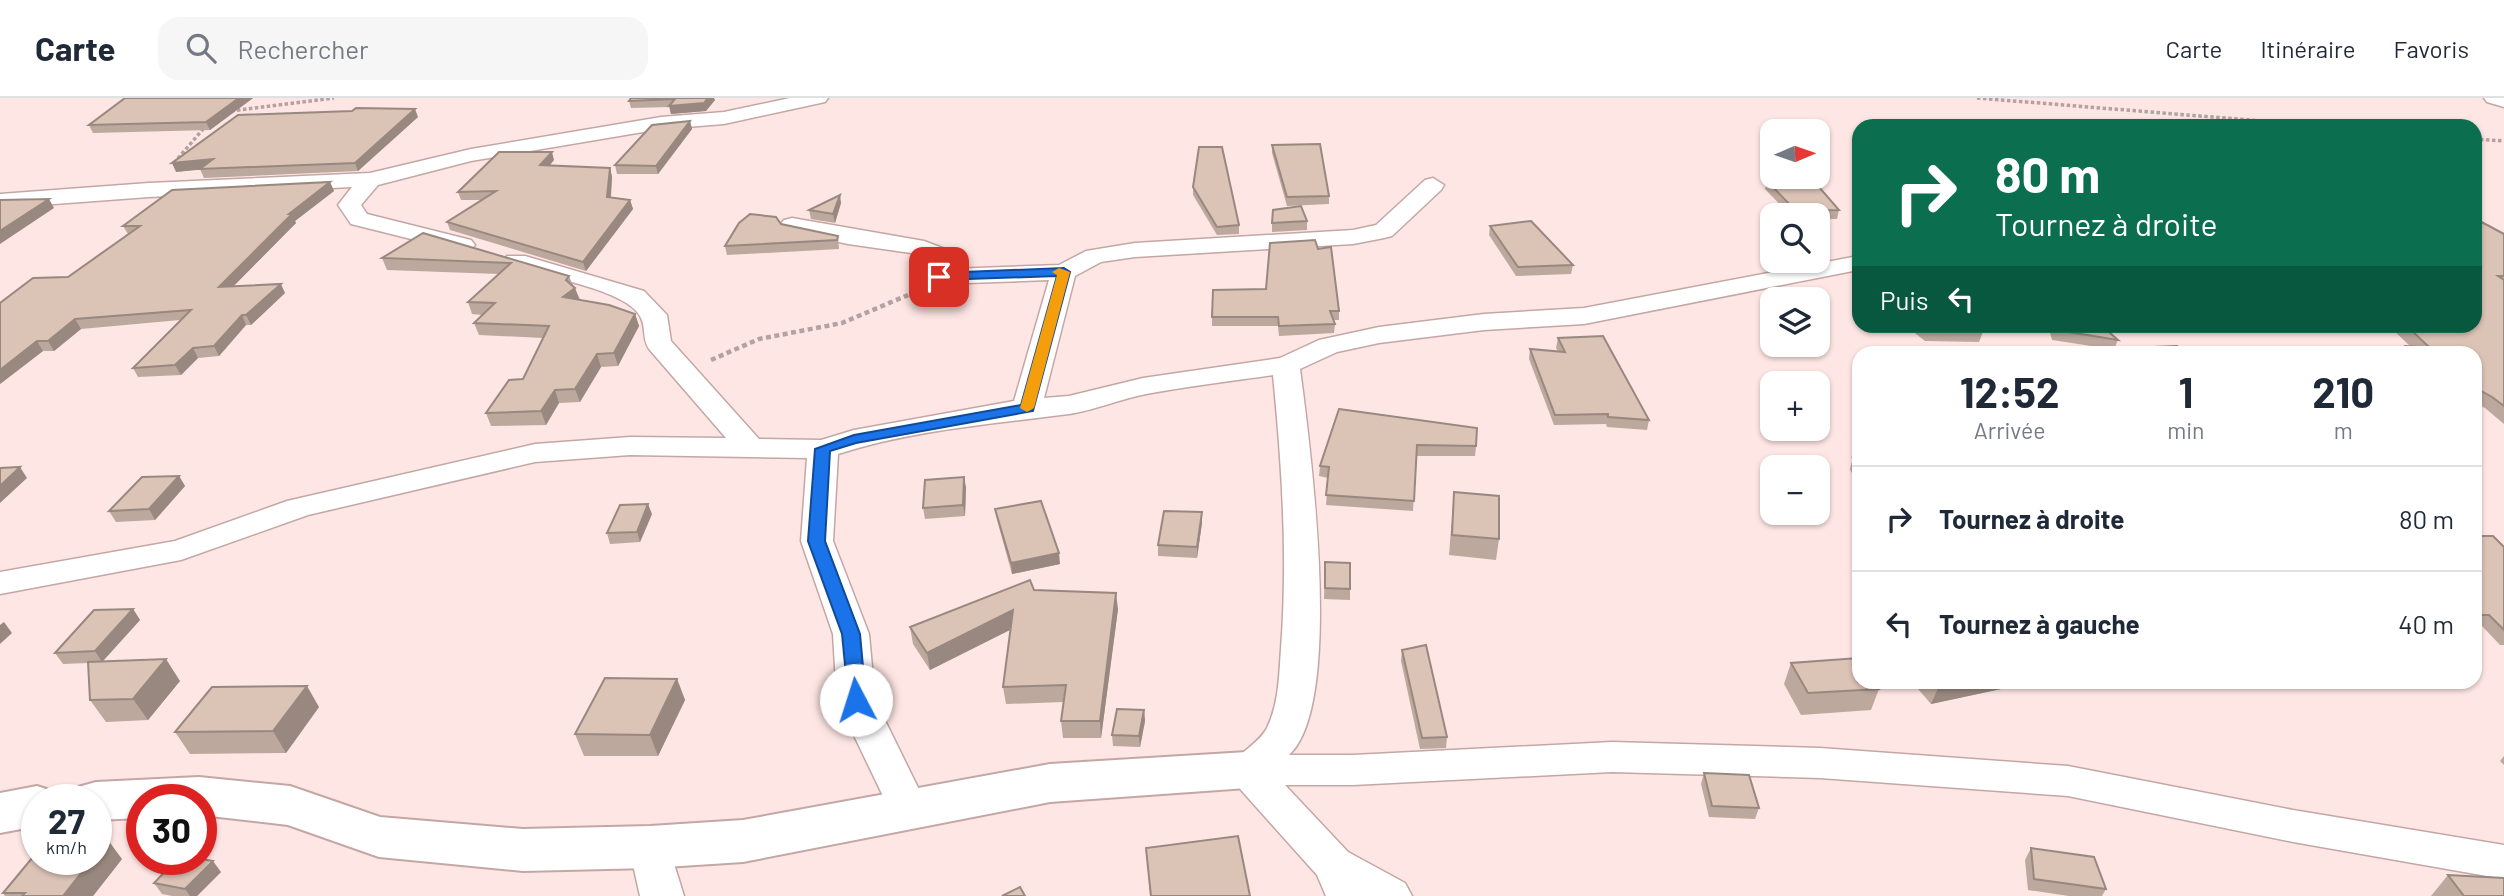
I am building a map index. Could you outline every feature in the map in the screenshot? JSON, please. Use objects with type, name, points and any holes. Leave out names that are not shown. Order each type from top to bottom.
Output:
[{"type":"street","points":[[0,201],[149,190],[370,180],[471,155],[661,123],[724,118],[818,98]]},
{"type":"street","points":[[2494,98],[2504,101]]},
{"type":"street","points":[[370,180],[349,205],[359,219],[435,236],[635,296],[654,315],[658,343],[749,446]]},
{"type":"street","points":[[792,225],[848,237],[916,246],[936,254],[939,277],[1064,272],[1095,256],[1135,250],[1353,237],[1384,231],[1433,185]]},
{"type":"street","points":[[0,583],[181,550],[298,508],[535,453],[630,446],[823,449],[854,439],[1027,408],[1070,405],[1143,386],[1286,365],[1329,346],[1379,335],[1484,322],[1584,316],[1852,264]]},
{"type":"street","points":[[1027,408],[1064,272]]},
{"type":"street","points":[[1247,770],[1283,738],[1296,700],[1302,600],[1298,472],[1286,365]]},
{"type":"street","points":[[823,449],[817,541],[851,634],[856,700],[908,808]]},
{"type":"street","points":[[112,801],[199,796],[290,806],[379,837],[523,850],[650,847],[743,841],[1051,783],[1247,770],[1353,770],[1612,757],[1820,763],[2068,781],[2293,826],[2504,862]]},
{"type":"street","points":[[1247,770],[1340,880],[1390,896]]},
{"type":"street","points":[[0,813],[21,809]]},
{"type":"street","points":[[650,847],[662,896]]},
{"type":"path","points":[[221,115],[334,98]]},
{"type":"path","points":[[1977,98],[2237,119]]},
{"type":"path","points":[[149,190],[204,131],[204,121]]},
{"type":"path","points":[[2482,140],[2504,141]]},
{"type":"path","points":[[683,372],[759,339],[842,323],[902,299],[939,277]]},
{"type":"building","points":[[125,98],[239,98],[206,122],[89,125]]},
{"type":"building","points":[[631,98],[708,98],[704,103],[669,106],[675,99],[629,101]]},
{"type":"building","points":[[356,108],[415,109],[355,163],[200,169],[213,159],[172,163],[238,115],[352,111]]},
{"type":"building","points":[[690,121],[656,166],[615,165],[652,125]]},
{"type":"building","points":[[1320,144],[1329,196],[1287,197],[1272,145]]},
{"type":"building","points":[[1199,147],[1222,147],[1239,225],[1217,227],[1193,187]]},
{"type":"building","points":[[499,152],[552,152],[540,165],[610,168],[607,197],[630,200],[583,262],[447,222],[496,191],[458,192]]},
{"type":"building","points":[[330,182],[289,214],[292,214],[219,287],[281,284],[246,315],[242,315],[214,346],[193,348],[175,365],[133,368],[191,310],[75,319],[48,341],[37,341],[0,370],[0,303],[33,278],[68,277],[140,226],[123,226],[172,190]]},
{"type":"building","points":[[1775,189],[1821,189],[1839,210],[1830,210],[1830,203],[1788,203]]},
{"type":"building","points":[[840,195],[833,214],[809,210]]},
{"type":"building","points":[[49,199],[0,231],[0,200]]},
{"type":"building","points":[[1301,206],[1307,221],[1272,223],[1273,210]]},
{"type":"building","points":[[750,214],[776,217],[781,224],[838,236],[837,240],[725,246],[739,223]]},
{"type":"building","points":[[1531,221],[1573,265],[1518,267],[1490,226]]},
{"type":"building","points":[[2482,222],[2504,234],[2504,276],[2498,276],[2504,280],[2504,406],[2482,391],[2482,346],[2428,346],[2414,333],[2482,333]]},
{"type":"building","points":[[423,233],[569,276],[566,280],[575,288],[563,297],[609,305],[635,314],[614,353],[597,354],[575,389],[555,390],[541,411],[486,413],[509,380],[523,379],[549,326],[474,323],[495,303],[468,302],[511,263],[382,258]]},
{"type":"building","points":[[1315,240],[1318,249],[1331,247],[1339,311],[1330,311],[1335,324],[1279,326],[1278,317],[1212,317],[1213,290],[1266,289],[1270,243]]},
{"type":"building","points":[[2075,333],[2110,333],[2118,340]]},
{"type":"building","points":[[1603,336],[1649,420],[1608,417],[1608,414],[1555,415],[1530,349],[1565,352],[1558,338]]},
{"type":"building","points":[[1339,409],[1477,428],[1476,446],[1417,445],[1414,501],[1326,495],[1329,467],[1320,466]]},
{"type":"building","points":[[20,467],[0,486],[0,468]]},
{"type":"building","points":[[179,476],[149,509],[109,511],[142,477]]},
{"type":"building","points":[[964,477],[963,505],[923,508],[925,480]]},
{"type":"building","points":[[1454,492],[1499,496],[1499,539],[1452,535]]},
{"type":"building","points":[[1041,501],[1059,553],[1011,563],[995,509]]},
{"type":"building","points":[[648,504],[637,532],[607,533],[620,505]]},
{"type":"building","points":[[1164,511],[1202,512],[1197,547],[1158,545]]},
{"type":"building","points":[[2482,536],[2493,536],[2504,547],[2504,630],[2489,615],[2482,615]]},
{"type":"building","points":[[1325,562],[1350,563],[1350,589],[1325,588]]},
{"type":"building","points":[[1030,580],[1034,590],[1116,593],[1100,721],[1061,721],[1066,685],[1003,687],[1013,610],[927,653],[910,627]]},
{"type":"building","points":[[133,609],[95,651],[55,653],[94,610]]},
{"type":"building","points":[[1426,645],[1447,737],[1422,738],[1402,650]]},
{"type":"building","points":[[1852,658],[1852,689],[1879,689],[1808,693],[1791,663]]},
{"type":"building","points":[[166,659],[133,699],[90,700],[88,662]]},
{"type":"building","points":[[605,678],[677,679],[650,735],[575,734]]},
{"type":"building","points":[[307,686],[273,731],[175,732],[212,687]]},
{"type":"building","points":[[1117,709],[1144,710],[1139,736],[1112,735]]},
{"type":"building","points":[[1704,773],[1749,775],[1759,808],[1712,806]]},
{"type":"building","points":[[1238,836],[1250,896],[1151,896],[1146,848]]},
{"type":"building","points":[[2031,848],[2094,857],[2106,889],[2034,879]]},
{"type":"building","points":[[21,871],[21,875],[79,875],[63,896],[3,893]]},
{"type":"building","points":[[162,875],[199,875],[185,889],[154,883]]},
{"type":"building","points":[[2448,875],[2504,878],[2504,896],[2464,896]]},
{"type":"building","points":[[1020,887],[1025,896],[1002,896]]},
{"type":"slow traffic","points":[[1027,408],[1064,272],[1059,272]]},
{"type":"route","points":[[856,700],[851,634],[817,541],[823,449],[854,439],[1027,408],[1064,272],[939,277]]}]
